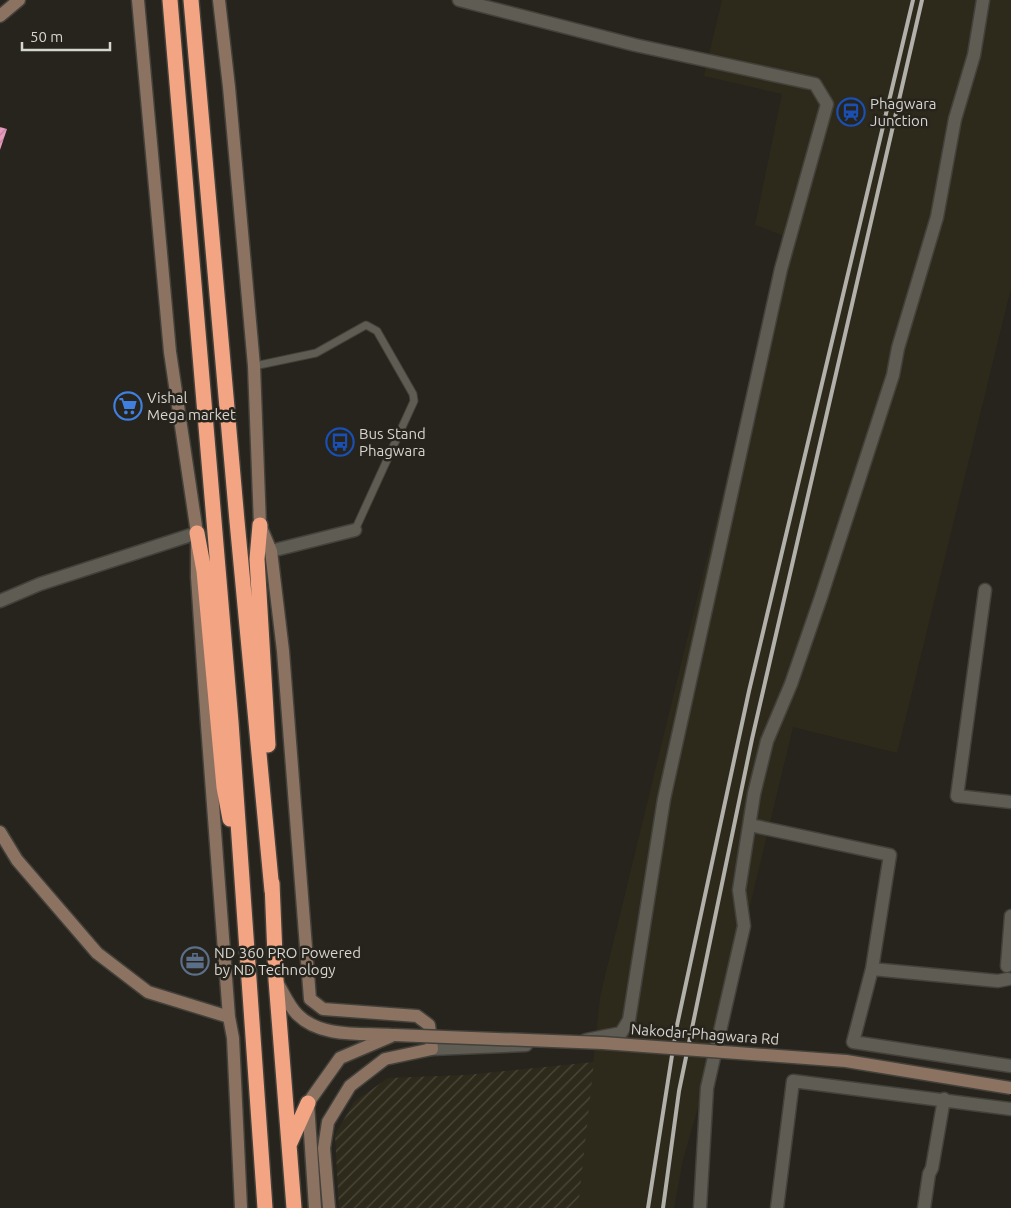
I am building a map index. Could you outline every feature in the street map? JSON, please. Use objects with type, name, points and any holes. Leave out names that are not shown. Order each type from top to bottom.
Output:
[{"type":"highway","points":[[170,0],[211,489],[265,1208]]},
{"type":"highway","points":[[191,0],[272,891],[276,980],[294,1208]]},
{"type":"highway","points":[[260,525],[257,559],[273,819],[272,891]]},
{"type":"highway","points":[[197,533],[204,571],[224,787],[242,884]]},
{"type":"highway","points":[[289,1146],[308,1104]]},
{"type":"main road","points":[[1,12],[19,0]]},
{"type":"main road","points":[[138,0],[170,352],[197,533],[201,636],[229,1017],[233,1038],[241,1208]]},
{"type":"main road","points":[[220,0],[230,87],[254,366],[260,525],[270,551],[284,670],[310,998],[323,1009],[417,1016],[429,1025],[432,1049],[385,1059],[350,1086],[328,1122],[324,1148],[329,1208]]},
{"type":"main road","points":[[0,832],[18,860],[97,953],[148,992],[229,1017]]},
{"type":"main road","name":"Nakodar-Phagwara Rd","points":[[276,980],[297,1015],[312,1026],[324,1030],[394,1035],[603,1043],[846,1061],[1011,1088]]},
{"type":"main road","points":[[315,1208],[308,1104],[340,1058],[394,1035]]},
{"type":"street","points":[[432,1049],[567,1043],[622,1033],[629,1020],[664,799],[780,269],[827,104],[815,84],[635,45],[459,0]]},
{"type":"street","points":[[700,1208],[707,1088],[744,926],[739,890],[754,794],[767,742],[791,684],[821,597],[893,375],[898,348],[937,217],[955,119],[974,55],[983,0]]},
{"type":"street","points":[[270,551],[355,530]]},
{"type":"street","points":[[0,601],[40,584],[197,533]]},
{"type":"street","points":[[985,590],[957,796],[1011,802]]},
{"type":"street","points":[[750,825],[890,855],[872,969],[854,1042],[1011,1066]]},
{"type":"street","points":[[872,969],[998,981],[1008,972],[1011,916]]},
{"type":"street","points":[[777,1208],[793,1081],[1011,1109]]},
{"type":"street","points":[[924,1208],[928,1174],[932,1168],[944,1100]]},
{"type":"lane","points":[[254,366],[316,353],[366,325],[377,331],[413,394],[414,401],[355,530]]},
{"type":"shaded area","points":[[722,0],[1011,0],[1011,288],[897,753],[793,727],[720,1030],[683,1160],[674,1208],[578,1208],[600,997],[762,332],[782,235],[755,225],[782,94],[704,76]]},
{"type":"shaded area","points":[[594,1062],[578,1208],[339,1208],[335,1135],[354,1102],[388,1078],[466,1075]]},
{"type":"building","points":[[0,127],[7,129],[0,150]]},
{"type":"railway","points":[[648,1208],[676,1030],[749,691],[913,0]]},
{"type":"railway","points":[[663,1208],[679,1091],[752,739],[922,0]]},
{"type":"place","name":"Phagwara Junction","points":[[851,112]]},
{"type":"place","name":"Vishal Mega market","points":[[128,406]]},
{"type":"place","name":"Bus Stand Phagwara","points":[[340,442]]},
{"type":"place","name":"ND 360 PRO Powered by ND Technology","points":[[195,961]]}]
